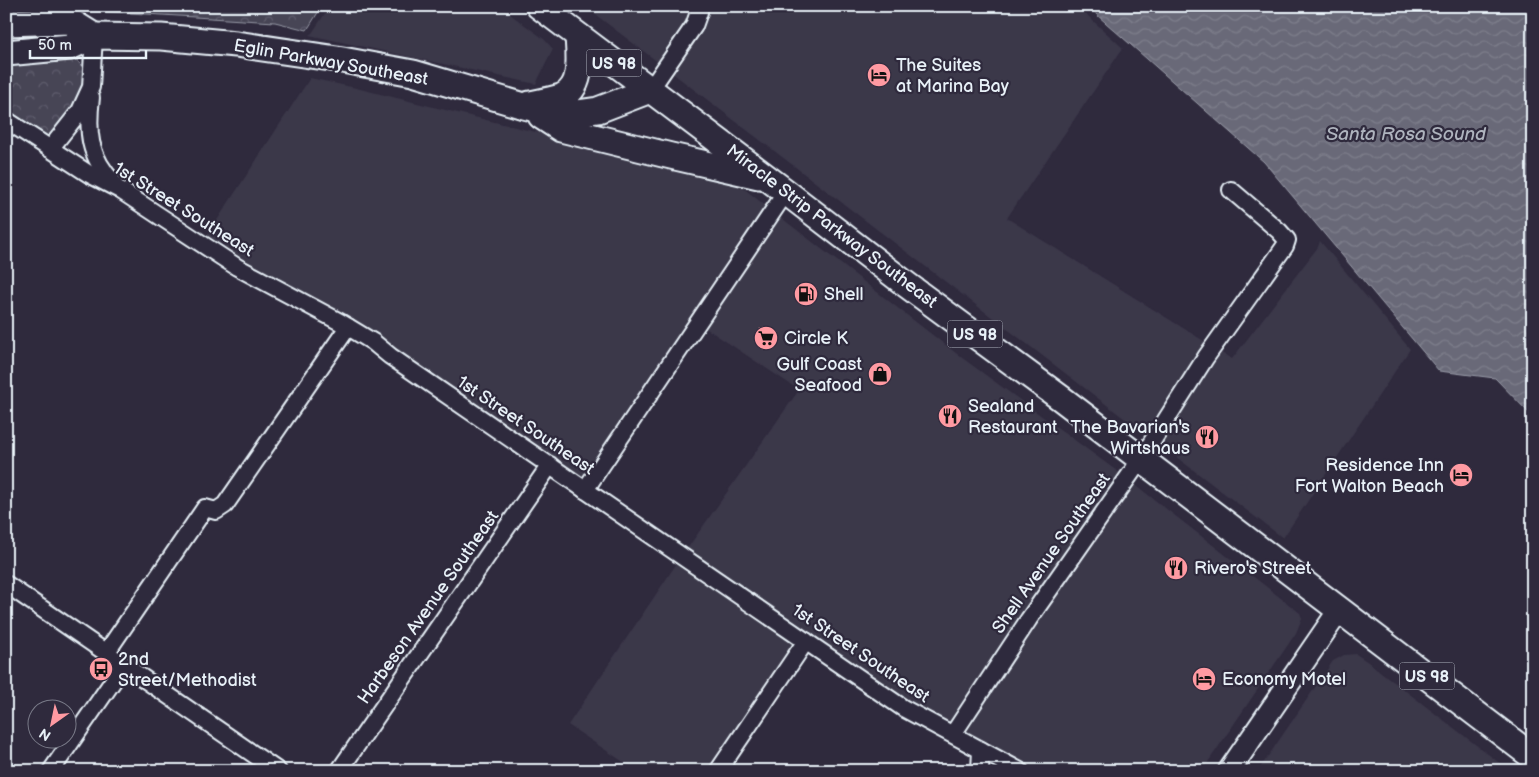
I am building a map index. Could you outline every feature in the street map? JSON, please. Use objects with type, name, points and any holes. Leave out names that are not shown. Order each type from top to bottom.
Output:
[{"type":"highway","name":"Miracle Strip Parkway Southeast","points":[[539,6],[1340,609]]},
{"type":"highway","points":[[6,23],[70,21],[94,36]]},
{"type":"highway","name":"Eglin Parkway Southeast","points":[[6,53],[70,47],[94,36],[161,37],[236,44],[337,59],[413,73],[557,114],[598,110],[650,90]]},
{"type":"highway","points":[[524,106],[561,96],[571,90],[577,78],[579,65],[578,36]]},
{"type":"highway","points":[[524,106],[562,129],[777,185]]},
{"type":"highway","name":"US 98","points":[[1340,609],[1533,757]]},
{"type":"main road","points":[[1229,771],[1340,609]]},
{"type":"street","points":[[650,90],[694,26],[699,12],[696,6]]},
{"type":"street","points":[[94,36],[89,115],[91,144],[98,163],[120,190]]},
{"type":"street","points":[[50,149],[80,111],[92,87]]},
{"type":"street","name":"1st Street Southeast","points":[[6,120],[89,174],[120,190],[237,267],[373,342],[390,356],[903,708],[1020,771]]},
{"type":"street","points":[[585,490],[777,185]]},
{"type":"street","name":"Shell Avenue Southeast","points":[[953,734],[1206,357],[1285,246],[1287,240],[1279,231],[1231,190]]},
{"type":"street","points":[[106,653],[205,508],[216,511],[225,505],[348,327]]},
{"type":"street","name":"Harbeson Avenue Southeast","points":[[339,771],[550,466]]},
{"type":"street","points":[[6,584],[278,771]]},
{"type":"street","points":[[718,771],[806,641]]},
{"type":"street","points":[[51,771],[124,665]]},
{"type":"street","points":[[980,771],[981,750]]},
{"type":"shaded area","points":[[330,6],[499,6],[544,39],[553,49],[536,84],[309,35]]},
{"type":"shaded area","points":[[584,6],[686,6],[690,14],[659,63]]},
{"type":"shaded area","points":[[705,6],[1079,6],[1123,48],[1007,218],[1207,343],[1146,435],[671,72],[706,14]]},
{"type":"shaded area","points":[[310,78],[707,175],[742,187],[767,207],[584,478],[378,335],[346,315],[241,259],[206,237]]},
{"type":"shaded area","points":[[779,216],[961,357],[1121,474],[1023,614],[951,723],[908,700],[687,549],[799,390],[704,327]]},
{"type":"shaded area","points":[[1320,241],[1410,349],[1283,538],[1159,444],[1220,352],[1232,359],[1318,247]]},
{"type":"shaded area","points":[[1133,483],[1300,613],[1302,618],[1296,633],[1202,771],[1037,771],[990,744],[990,741],[984,741],[964,731]]},
{"type":"shaded area","points":[[677,563],[795,644],[709,771],[637,771],[568,725]]},
{"type":"shaded area","points":[[1356,654],[1510,771],[1258,771],[1333,661],[1344,655]]},
{"type":"green space","points":[[51,6],[322,6],[307,30],[275,22],[49,8]]},
{"type":"green space","points":[[74,56],[83,68],[81,89],[73,107],[47,138],[6,113],[6,61]]},
{"type":"water","name":"Santa Rosa Sound","points":[[1090,6],[1533,6],[1533,417],[1495,378],[1439,371],[1264,162],[1097,15]]},
{"type":"place","name":"The Suites at Marina Bay","points":[[879,75]]},
{"type":"place","name":"Shell","points":[[806,294]]},
{"type":"place","name":"Circle K","points":[[766,338]]},
{"type":"place","name":"Gulf Coast Seafood","points":[[880,374]]},
{"type":"place","name":"Sealand Restaurant","points":[[950,416]]},
{"type":"place","name":"The Bavarian's Wirtshaus","points":[[1207,437]]},
{"type":"place","name":"Residence Inn Fort Walton Beach","points":[[1461,475]]},
{"type":"place","name":"Rivero's Street","points":[[1176,568]]},
{"type":"place","name":"2nd Street/Methodist","points":[[101,669]]},
{"type":"place","name":"Economy Motel","points":[[1204,679]]}]
